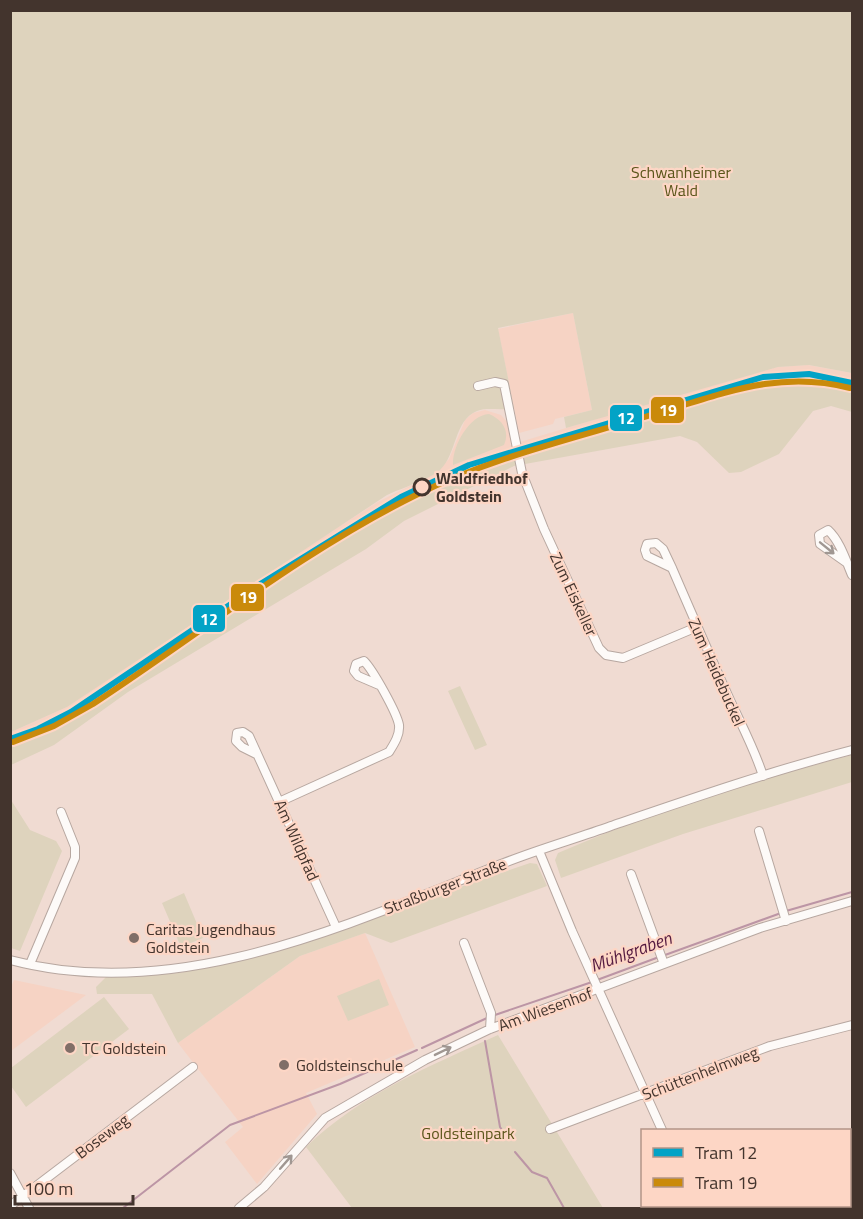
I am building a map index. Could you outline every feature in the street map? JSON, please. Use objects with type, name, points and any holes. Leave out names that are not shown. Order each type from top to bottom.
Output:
[{"type":"street","name":"Zum Eiskeller","points":[[478,386],[495,382],[504,384],[522,473],[589,630],[606,655],[623,658],[697,627]]},
{"type":"street","points":[[847,563],[852,575]]},
{"type":"street","name":"Zum Heidebuckel","points":[[672,568],[763,776]]},
{"type":"street","points":[[279,802],[389,752],[396,740],[399,725],[379,685]]},
{"type":"street","name":"Straßburger Straße","points":[[10,960],[98,972],[166,970],[252,954],[336,927],[539,851],[763,776],[852,750]]},
{"type":"street","name":"Am Wildpfad","points":[[256,754],[336,927]]},
{"type":"street","points":[[30,964],[75,858],[75,847],[61,812]]},
{"type":"street","points":[[759,831],[784,916]]},
{"type":"street","points":[[539,851],[661,1129]]},
{"type":"street","points":[[631,874],[662,959]]},
{"type":"street","name":"Am Wiesenhof","points":[[244,1207],[325,1118],[416,1065],[490,1029],[599,989],[662,959],[784,916],[852,901]]},
{"type":"street","name":"Am Wiesenhof","points":[[464,943],[491,1013],[490,1029]]},
{"type":"street","name":"Schüttenhelmweg","points":[[549,1129],[770,1046],[852,1024]]},
{"type":"street","name":"Boseweg","points":[[10,1206],[193,1066]]},
{"type":"street","points":[[10,1173],[29,1209]]},
{"type":"shaded area","points":[[573,313],[592,410],[555,419],[553,424],[519,433],[498,329]]},
{"type":"shaded area","points":[[808,365],[852,373],[852,384],[824,378],[777,377],[487,461],[437,482],[361,527],[338,537],[72,714],[39,731],[11,741],[11,732],[67,707],[260,577],[376,503],[435,473],[449,459],[465,420],[473,413],[485,410],[501,415],[509,424],[512,435],[510,445],[741,375],[778,367]]},
{"type":"shaded area","name":"Goldsteinschule","points":[[365,933],[415,1047],[306,1093],[317,1114],[257,1184],[225,1142],[243,1127],[178,1043],[300,956]]},
{"type":"shaded area","points":[[14,980],[86,995],[11,1051],[11,987]]},
{"type":"green space","name":"Schwanheimer Wald","points":[[11,11],[852,11],[852,373],[809,365],[778,367],[566,428],[564,417],[592,410],[573,313],[498,328],[514,408],[481,410],[470,415],[460,429],[450,455],[440,470],[387,495],[67,707],[11,732]]},
{"type":"green space","points":[[793,376],[824,378],[852,384],[852,412],[831,406],[813,411],[779,454],[741,472],[729,473],[697,442],[680,436],[514,466],[404,521],[366,549],[128,692],[54,745],[11,765],[11,741],[39,731],[72,714],[338,537],[361,527],[437,482],[487,461],[744,385]]},
{"type":"green space","points":[[489,414],[504,426],[506,440],[504,445],[453,465],[455,450],[463,433],[475,420]]},
{"type":"green space","points":[[460,686],[487,745],[475,750],[448,691]]},
{"type":"green space","points":[[852,755],[852,782],[683,834],[561,878],[555,860],[558,853],[703,798]]},
{"type":"green space","points":[[11,800],[30,830],[56,841],[62,851],[20,951],[11,948]]},
{"type":"green space","points":[[530,863],[537,864],[547,886],[391,943],[365,933],[300,956],[178,1043],[152,994],[97,994],[96,987],[106,977],[179,973],[257,957]]},
{"type":"green space","points":[[184,893],[203,938],[181,947],[162,903]]},
{"type":"green space","points":[[379,979],[389,1005],[348,1021],[337,996]]},
{"type":"green space","name":"TC Goldstein","points":[[104,997],[129,1029],[26,1107],[11,1086],[11,1068]]},
{"type":"green space","name":"Goldsteinpark","points":[[498,1035],[603,1208],[352,1208],[306,1147],[327,1128],[373,1096],[422,1070]]},
{"type":"green space","points":[[692,1207],[693,1208],[641,1208]]},
{"type":"green space","points":[[716,1207],[843,1208],[716,1208]]},
{"type":"waterway","name":"Mühlgraben","points":[[786,911],[852,892]]},
{"type":"waterway","name":"Mühlgraben","points":[[665,955],[781,913]]},
{"type":"waterway","name":"Mühlgraben","points":[[597,980],[659,957]]},
{"type":"waterway","name":"Mühlgraben","points":[[492,1016],[592,982]]},
{"type":"waterway","name":"Mühlgraben","points":[[422,1048],[487,1018]]},
{"type":"waterway","points":[[485,1041],[500,1127],[506,1136]]},
{"type":"waterway","name":"Mühlgraben","points":[[123,1208],[230,1125],[340,1084],[417,1050]]},
{"type":"waterway","points":[[515,1152],[532,1172],[547,1178],[564,1208]]},
{"type":"tram line","name":"12","points":[[10,739],[38,729],[71,712],[262,583],[401,497],[469,465],[763,377],[809,374],[852,383]]},
{"type":"tram line","name":"19","points":[[13,742],[54,726],[93,704],[332,542],[373,517],[444,482],[532,450],[749,387],[798,381],[850,388]]},
{"type":"place","name":"Waldfriedhof Goldstein","points":[[422,487]]},
{"type":"place","name":"Caritas Jugendhaus Goldstein","points":[[134,938]]},
{"type":"place","name":"TC Goldstein","points":[[70,1048]]},
{"type":"place","name":"Goldsteinschule","points":[[284,1065]]}]
